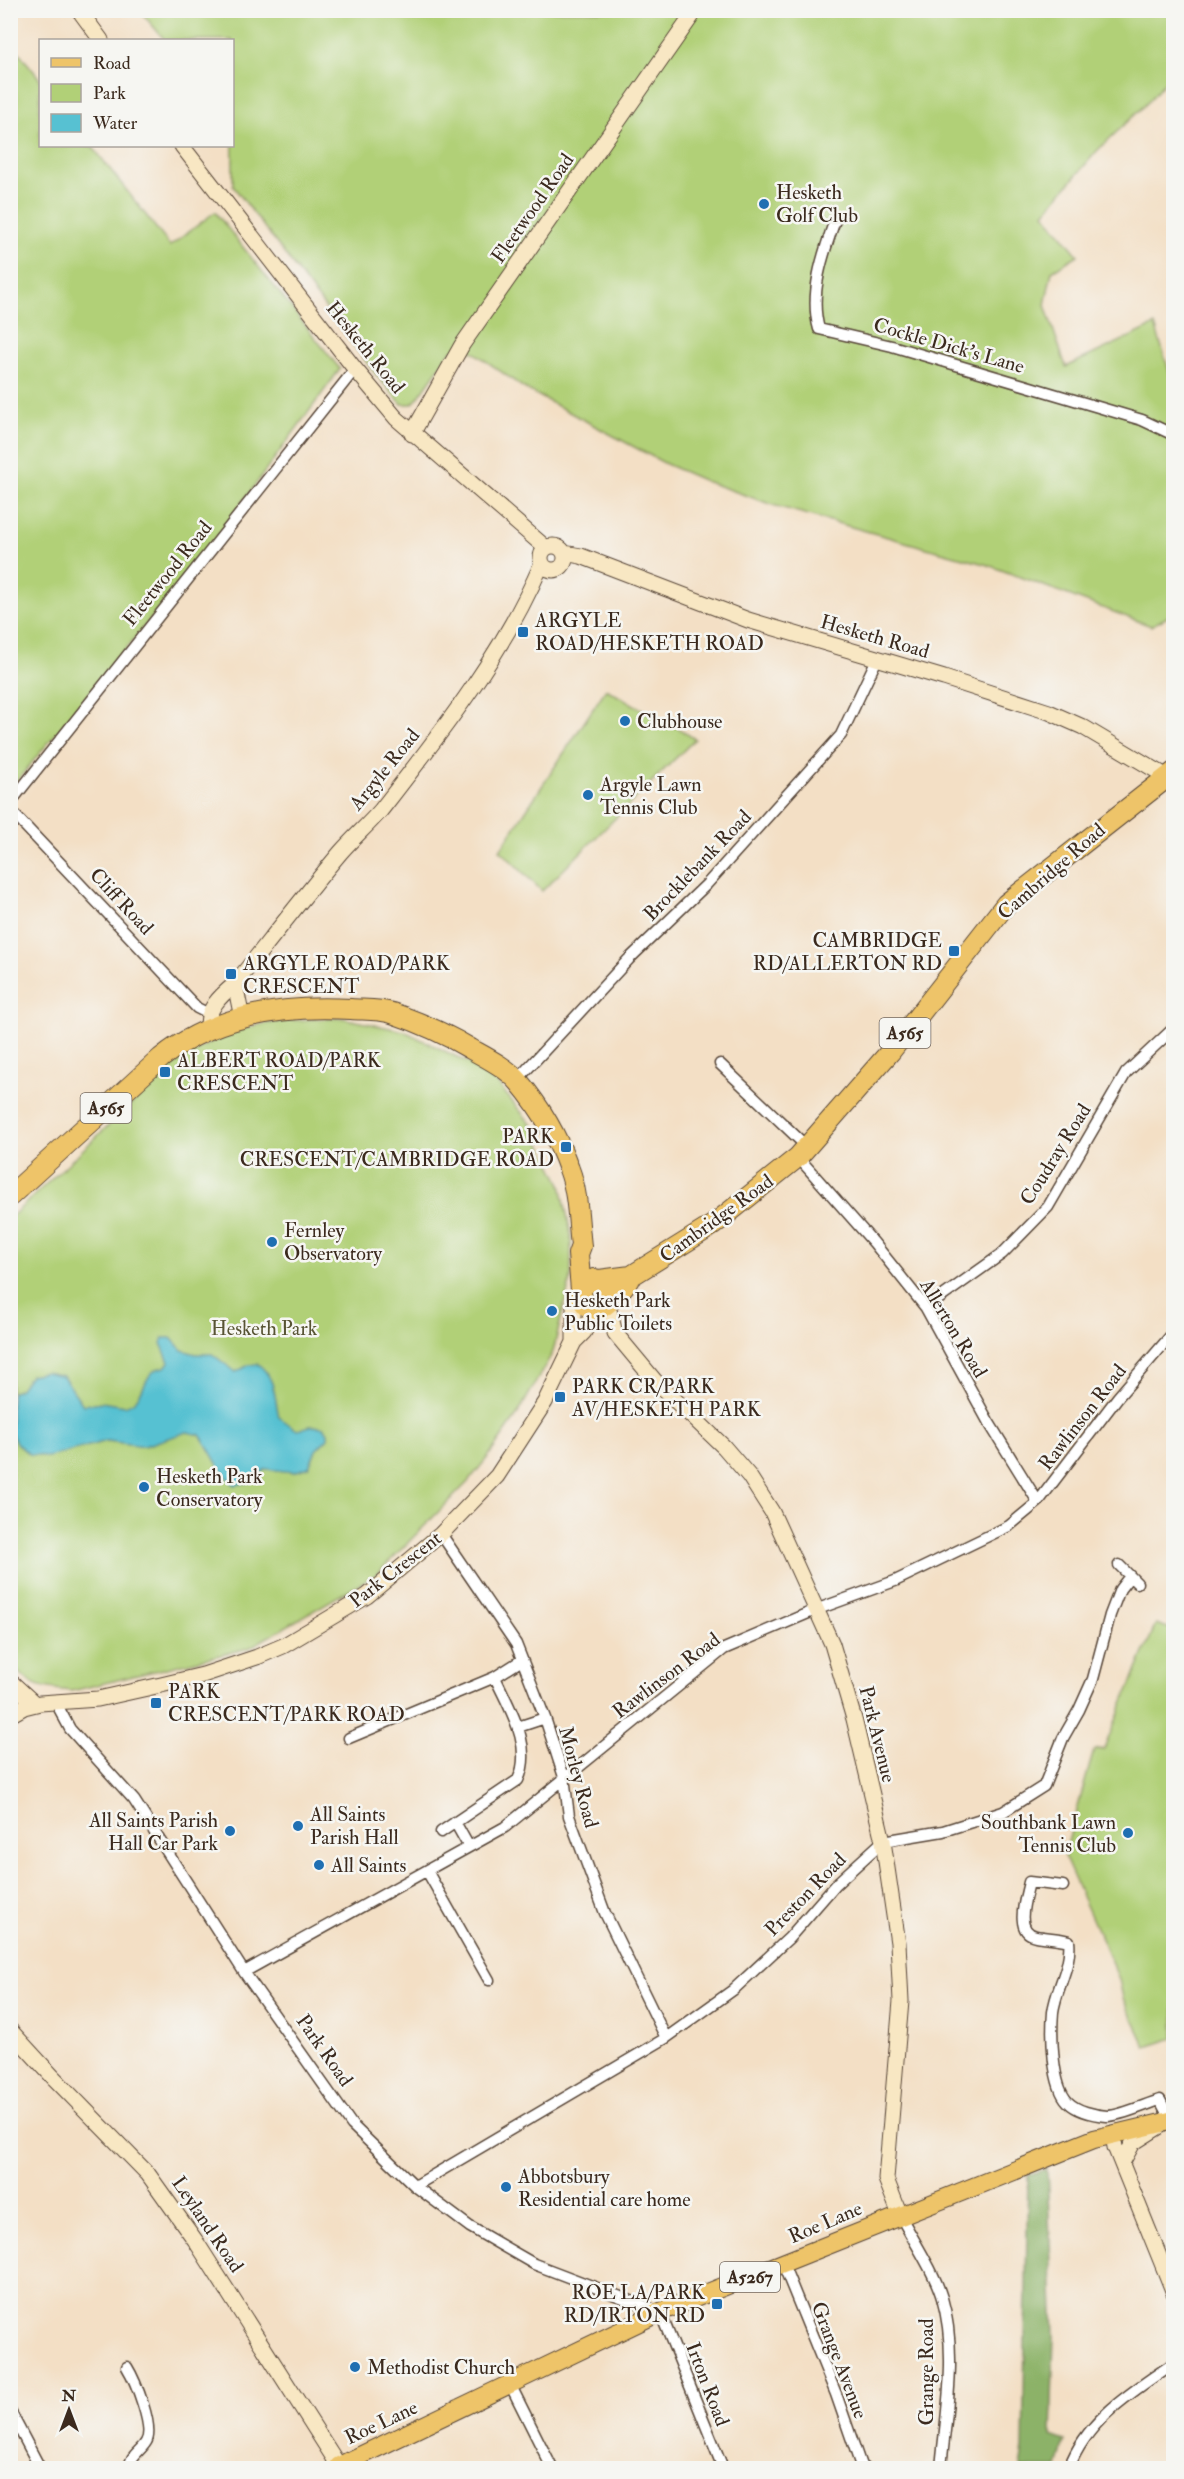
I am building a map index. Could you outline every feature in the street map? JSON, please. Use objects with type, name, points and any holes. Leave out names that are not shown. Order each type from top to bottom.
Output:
[{"type":"highway","name":"Cambridge Road","points":[[599,1280],[631,1276],[713,1225],[802,1151],[890,1052],[1006,904],[1171,776]]},
{"type":"highway","name":"Park Crescent","points":[[208,1022],[288,1009],[334,1008],[389,1012],[428,1027],[492,1061],[517,1080],[534,1102],[549,1126],[570,1171],[581,1246],[578,1254],[581,1292]]},
{"type":"highway","name":"A565","points":[[10,1197],[161,1058],[208,1022]]},
{"type":"highway","name":"Park Crescent","points":[[581,1246],[586,1251],[599,1280]]},
{"type":"highway","name":"Cambridge Road","points":[[601,1305],[625,1287],[631,1276]]},
{"type":"highway","name":"A565","points":[[581,1292],[589,1280],[599,1280],[608,1288],[601,1305]]},
{"type":"highway","points":[[581,1292],[583,1303],[601,1305]]},
{"type":"main road","name":"Roe Lane","points":[[337,2468],[660,2312],[1094,2139],[1170,2121]]},
{"type":"street","points":[[78,10],[100,39]]},
{"type":"street","name":"Fleetwood Road","points":[[412,434],[462,345],[696,10]]},
{"type":"street","name":"Hesketh Road","points":[[183,147],[356,369],[412,434],[544,556],[556,546],[564,553],[587,559],[748,620],[1048,712],[1083,727],[1171,776]]},
{"type":"street","name":"Cockle Dick's Lane","points":[[835,220],[820,264],[816,316],[819,329],[892,346],[1131,417],[1173,435]]},
{"type":"street","name":"Fleetwood Road","points":[[10,803],[356,369]]},
{"type":"street","name":"Argyle Road","points":[[208,1022],[221,995],[235,984],[342,850],[379,812],[444,728],[504,637],[530,591],[544,556]]},
{"type":"street","name":"Brocklebank Road","points":[[517,1080],[629,960],[706,885],[841,735],[878,659]]},
{"type":"street","name":"Cliff Road","points":[[10,810],[208,1022]]},
{"type":"street","points":[[235,984],[242,1018]]},
{"type":"street","name":"Coudray Road","points":[[926,1308],[1002,1254],[1048,1207],[1126,1073],[1173,1028]]},
{"type":"street","name":"Allerton Road","points":[[720,1064],[802,1151],[926,1308],[988,1421],[1038,1502]]},
{"type":"street","name":"Park Crescent","points":[[574,1342],[574,1306],[581,1292]]},
{"type":"street","name":"Park Crescent","points":[[10,1715],[35,1704],[98,1699],[203,1675],[283,1646],[367,1596],[441,1534],[497,1476],[545,1402],[574,1342],[584,1332],[601,1305]]},
{"type":"street","name":"Park Avenue","points":[[601,1305],[615,1333],[655,1381],[724,1447],[749,1476],[772,1512],[832,1644],[854,1719],[883,1841],[898,1943],[901,2001],[885,2179],[891,2199],[900,2215]]},
{"type":"street","name":"Rawlinson Road","points":[[244,1972],[505,1827],[724,1649],[818,1609],[895,1581],[1009,1527],[1038,1502],[1118,1397],[1173,1332]]},
{"type":"street","name":"Morley Road","points":[[441,1534],[516,1644],[545,1718],[564,1777],[569,1816],[605,1913],[666,2038]]},
{"type":"street","points":[[883,1841],[943,1831],[1003,1812],[1044,1786],[1063,1737],[1079,1710],[1093,1679],[1110,1615],[1120,1589],[1134,1580],[1119,1565]]},
{"type":"street","points":[[349,1738],[495,1677],[522,1660]]},
{"type":"street","points":[[441,1832],[518,1780],[524,1768],[524,1752],[518,1727],[495,1677]]},
{"type":"street","points":[[10,1682],[35,1704]]},
{"type":"street","name":"Park Road","points":[[55,1701],[70,1729],[134,1800],[244,1972],[352,2125],[415,2186],[470,2227],[534,2264],[660,2312]]},
{"type":"street","points":[[518,1727],[545,1718]]},
{"type":"street","points":[[455,1822],[470,1847]]},
{"type":"street","name":"Preston Road","points":[[415,2186],[666,2038],[732,1990],[789,1938],[836,1884],[883,1841]]},
{"type":"street","points":[[427,1871],[489,1980]]},
{"type":"street","points":[[1063,1886],[1029,1882],[1022,1920],[1025,1931],[1033,1936],[1069,1941],[1071,1953],[1060,1981],[1053,2012],[1053,2046],[1058,2085],[1069,2103],[1087,2113],[1109,2116],[1160,2100],[1170,2121],[1133,2144],[1122,2163]]},
{"type":"street","name":"Leyland Road","points":[[10,2030],[148,2174],[195,2240],[337,2468]]},
{"type":"street","points":[[1113,2135],[1173,2293]]},
{"type":"street","name":"Grange Road","points":[[900,2215],[941,2295],[948,2324],[948,2387],[941,2469]]},
{"type":"street","name":"Grange Avenue","points":[[783,2264],[864,2469]]},
{"type":"street","name":"Irton Road","points":[[660,2312],[723,2469]]},
{"type":"street","points":[[1069,2469],[1076,2449],[1090,2430],[1125,2396],[1173,2363]]},
{"type":"street","points":[[127,2367],[135,2380],[150,2433],[146,2442],[131,2458],[129,2469]]},
{"type":"street","points":[[510,2384],[552,2469]]},
{"type":"street","points":[[10,2411],[40,2469]]},
{"type":"green space","name":"Hesketh Golf Club","points":[[140,11],[1173,11],[1173,72],[1148,102],[1097,151],[1044,213],[1078,255],[1052,271],[1045,305],[1066,367],[1155,325],[1173,384],[1173,614],[1151,626],[988,565],[776,506],[705,481],[666,464],[524,388],[472,351],[451,351],[418,398],[412,404],[402,404],[377,376],[233,186],[234,39],[164,39]]},
{"type":"green space","points":[[10,41],[39,78],[39,147],[93,147],[170,246],[215,212],[340,369],[206,552],[11,788]]},
{"type":"green space","name":"Argyle Lawn Tennis Club","points":[[606,689],[670,725],[672,724],[695,739],[542,891],[500,850]]},
{"type":"green space","name":"Hesketh Park","points":[[342,1018],[404,1031],[475,1066],[496,1082],[531,1124],[561,1184],[571,1235],[571,1277],[553,1352],[516,1417],[488,1457],[468,1482],[377,1574],[249,1648],[72,1691],[52,1689],[32,1683],[11,1665],[11,1217],[173,1065],[197,1050],[251,1026]]},
{"type":"green space","points":[[1156,1624],[1174,1630],[1174,2038],[1146,2047],[1123,1998],[1119,1979],[1064,1856],[1094,1750],[1104,1749]]},
{"type":"green space","points":[[1047,2169],[1054,2335],[1051,2436],[1065,2441],[1058,2468],[1020,2468],[1023,2448],[1028,2175]]},
{"type":"water","points":[[163,1338],[171,1338],[182,1350],[196,1354],[212,1354],[236,1372],[249,1365],[258,1364],[264,1369],[271,1381],[279,1417],[297,1430],[310,1426],[324,1427],[328,1433],[328,1438],[316,1450],[309,1467],[294,1472],[266,1469],[250,1482],[235,1485],[220,1468],[200,1435],[187,1432],[144,1446],[107,1441],[48,1457],[29,1454],[17,1444],[11,1433],[11,1393],[20,1389],[30,1375],[46,1372],[63,1376],[83,1405],[101,1402],[125,1406],[136,1399],[154,1371],[165,1367],[169,1362],[161,1343]]},
{"type":"place","name":"Hesketh Golf Club","points":[[764,204]]},
{"type":"place","name":"ARGYLE ROAD/HESKETH ROAD","points":[[523,632]]},
{"type":"place","name":"Clubhouse","points":[[625,721]]},
{"type":"place","name":"Argyle Lawn Tennis Club","points":[[588,795]]},
{"type":"place","name":"CAMBRIDGE RD/ALLERTON RD","points":[[954,951]]},
{"type":"place","name":"ARGYLE ROAD/PARK CRESCENT","points":[[231,974]]},
{"type":"place","name":"ALBERT ROAD/PARK CRESCENT","points":[[165,1072]]},
{"type":"place","name":"PARK CRESCENT/CAMBRIDGE ROAD","points":[[566,1147]]},
{"type":"place","name":"Fernley Observatory","points":[[272,1242]]},
{"type":"place","name":"Hesketh Park Public Toilets","points":[[552,1311]]},
{"type":"place","name":"PARK CR/PARK AV/HESKETH PARK","points":[[560,1397]]},
{"type":"place","name":"Hesketh Park Conservatory","points":[[144,1487]]},
{"type":"place","name":"PARK CRESCENT/PARK ROAD","points":[[156,1703]]},
{"type":"place","name":"All Saints Parish Hall","points":[[298,1826]]},
{"type":"place","name":"All Saints Parish Hall Car Park","points":[[230,1831]]},
{"type":"place","name":"Southbank Lawn Tennis Club","points":[[1128,1833]]},
{"type":"place","name":"All Saints","points":[[319,1865]]},
{"type":"place","name":"Abbotsbury Residential care home","points":[[506,2187]]},
{"type":"place","name":"ROE LA/PARK RD/IRTON RD","points":[[717,2304]]},
{"type":"place","name":"Methodist Church","points":[[355,2367]]}]
